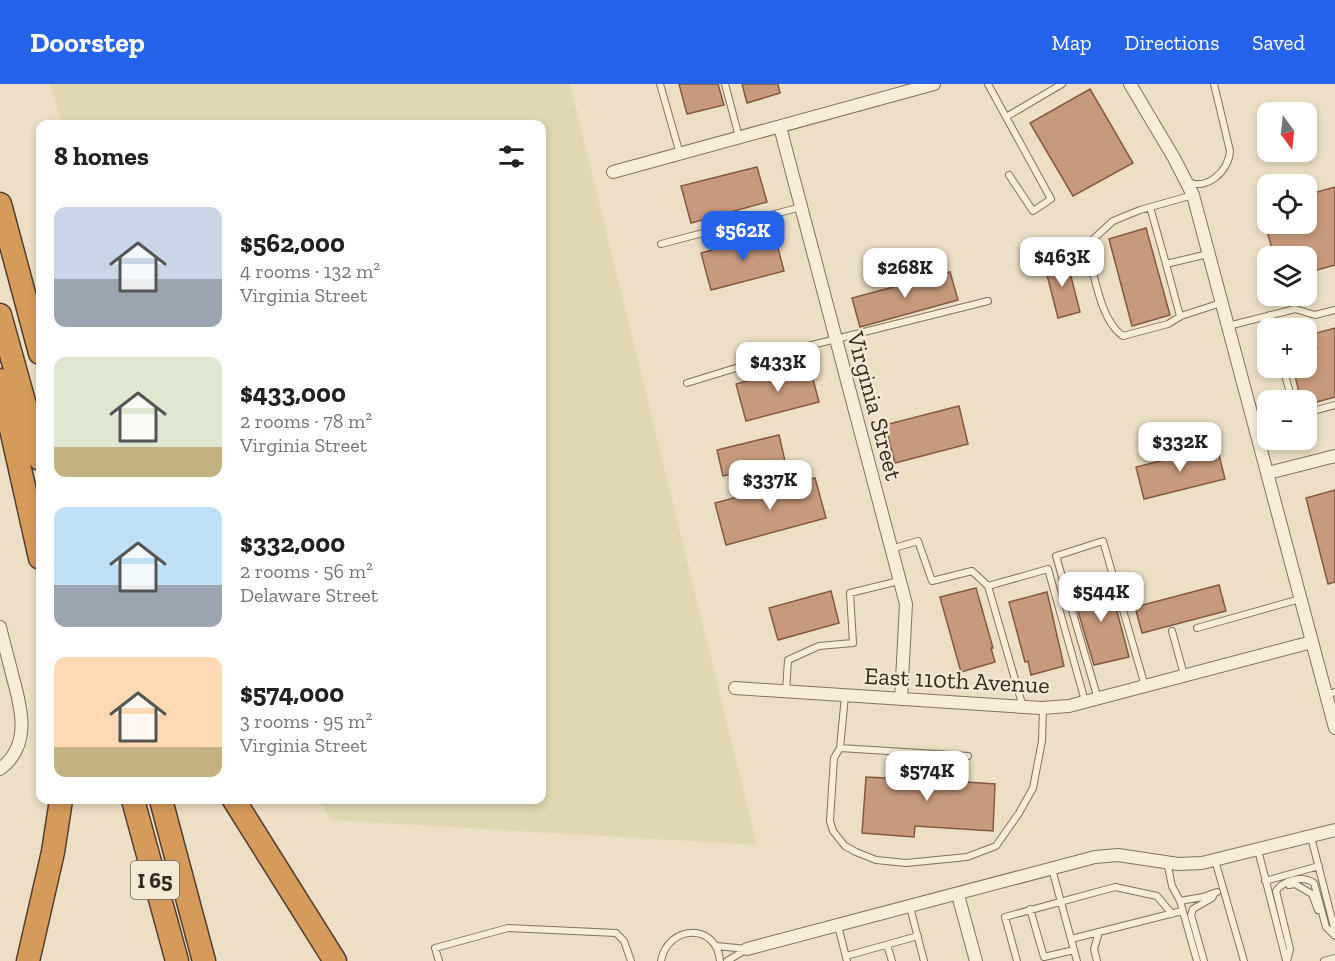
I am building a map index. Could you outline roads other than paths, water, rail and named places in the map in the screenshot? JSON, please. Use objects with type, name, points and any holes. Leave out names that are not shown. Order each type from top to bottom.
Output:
[{"type":"highway","points":[[0,204],[36,338]]},
{"type":"highway","points":[[22,287],[36,324]]},
{"type":"highway","points":[[0,315],[36,445]]},
{"type":"highway","points":[[0,380],[36,540]]},
{"type":"highway","points":[[28,961],[53,852],[60,804]]},
{"type":"highway","name":"I 65","points":[[134,804],[177,961]]},
{"type":"highway","name":"I 65","points":[[162,804],[204,961]]},
{"type":"highway","points":[[237,804],[335,961]]},
{"type":"street","points":[[613,172],[934,84]]},
{"type":"street","points":[[1130,84],[1193,195],[1312,642],[1331,694],[1335,728]]},
{"type":"street","name":"Virginia Street","points":[[780,127],[906,604],[901,699]]},
{"type":"street","points":[[1268,473],[1335,456]]},
{"type":"street","points":[[0,627],[23,717],[20,743],[14,755],[0,770]]},
{"type":"street","name":"East 110th Avenue","points":[[735,688],[1023,707],[1069,706],[1312,642]]},
{"type":"street","points":[[747,949],[1106,856],[1131,856],[1191,864],[1335,830]]},
{"type":"street","points":[[958,895],[976,961]]},
{"type":"lane","points":[[660,84],[680,154]]},
{"type":"lane","points":[[725,84],[739,138]]},
{"type":"lane","points":[[988,84],[1051,199],[1033,212],[1009,175]]},
{"type":"lane","points":[[1006,117],[1062,84]]},
{"type":"lane","points":[[1186,181],[1192,184],[1202,184],[1218,175],[1230,161],[1230,151],[1214,84]]},
{"type":"lane","points":[[1193,195],[1150,207],[1113,221],[1089,243],[1088,252],[1105,312],[1114,330],[1123,336],[1168,324],[1180,316],[1221,303]]},
{"type":"lane","points":[[660,244],[801,207]]},
{"type":"lane","points":[[1150,207],[1180,316]]},
{"type":"lane","points":[[1166,264],[1209,254]]},
{"type":"lane","points":[[687,383],[804,347],[988,301]]},
{"type":"lane","points":[[1228,326],[1295,309],[1316,315],[1335,310]]},
{"type":"lane","points":[[1317,410],[1335,405]]},
{"type":"lane","points":[[891,549],[918,541],[932,581],[972,571],[988,586],[1023,707]]},
{"type":"lane","points":[[1098,699],[1056,556],[1103,541],[1146,686]]},
{"type":"lane","points":[[988,586],[1048,569],[1085,702]]},
{"type":"lane","points":[[786,691],[788,660],[819,646],[853,643],[850,593],[900,580]]},
{"type":"lane","points":[[1197,628],[1301,599]]},
{"type":"lane","points":[[1061,616],[1073,614]]},
{"type":"lane","points":[[1172,631],[1184,676]]},
{"type":"lane","points":[[845,696],[840,748],[834,758],[830,821],[833,831],[845,846],[856,852],[876,860],[906,863],[968,857],[996,846],[1033,788],[1042,741],[1043,708]]},
{"type":"lane","points":[[840,748],[968,756]]},
{"type":"lane","points":[[1311,837],[1335,931]]},
{"type":"lane","points":[[1258,850],[1287,961]]},
{"type":"lane","points":[[1215,860],[1244,961]]},
{"type":"lane","points":[[1167,862],[1172,886],[1179,901],[1197,961]]},
{"type":"lane","points":[[1265,881],[1319,866]]},
{"type":"lane","points":[[1052,869],[1077,961]]},
{"type":"lane","points":[[1287,961],[1290,949],[1277,898],[1278,887],[1301,878],[1314,883],[1326,927],[1335,936]]},
{"type":"lane","points":[[1017,961],[1005,917],[1030,909],[1116,887],[1157,896],[1172,914]]},
{"type":"lane","points":[[1204,961],[1191,915],[1193,909],[1212,898],[1223,887]]},
{"type":"lane","points":[[1179,901],[1214,894]]},
{"type":"lane","points":[[910,907],[924,961]]},
{"type":"lane","points":[[1030,909],[1044,957],[1074,950]]},
{"type":"lane","points":[[1071,939],[1182,911]]},
{"type":"lane","points":[[838,926],[847,958],[918,936]]},
{"type":"lane","points":[[439,961],[435,948],[515,928],[616,933],[624,940],[631,961]]},
{"type":"lane","points":[[661,961],[667,944],[674,938],[692,932],[702,934],[716,946],[720,961]]},
{"type":"lane","points":[[1097,961],[1094,949],[1099,932]]},
{"type":"lane","points":[[887,945],[892,961]]},
{"type":"lane","points":[[716,946],[747,949]]},
{"type":"lane","points":[[727,961],[747,949]]},
{"type":"lane","points":[[1324,961],[1335,958]]}]
